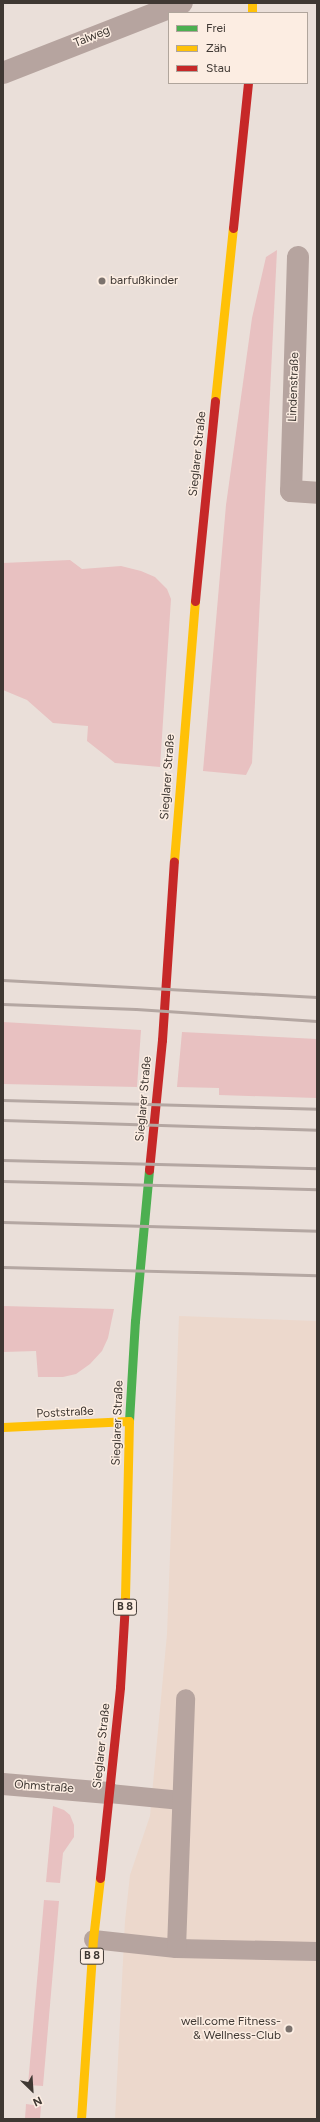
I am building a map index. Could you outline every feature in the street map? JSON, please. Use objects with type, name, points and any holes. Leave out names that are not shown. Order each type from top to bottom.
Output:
[{"type":"street","name":"Talweg","points":[[3,74],[182,3]]},
{"type":"street","name":"Sieglarer Straße","points":[[81,2119],[93,1939],[120,1687],[128,1572],[129,1421],[136,1321],[162,1040],[180,776],[197,579],[248,84]]},
{"type":"street","name":"Lindenstraße","points":[[298,257],[291,491],[317,492]]},
{"type":"street","name":"Poststraße","points":[[3,1427],[129,1421]]},
{"type":"street","name":"Ohmstraße","points":[[3,1784],[109,1793]]},
{"type":"lane","points":[[176,1948],[185,1698]]},
{"type":"lane","points":[[109,1793],[181,1800]]},
{"type":"lane","points":[[93,1939],[176,1948],[317,1951]]},
{"type":"shaded area","points":[[277,250],[252,763],[246,775],[203,771],[226,505],[252,318],[266,257]]},
{"type":"shaded area","points":[[70,560],[82,569],[121,566],[141,571],[155,577],[167,589],[171,599],[160,767],[115,763],[87,741],[88,726],[53,723],[27,700],[3,690],[3,563]]},
{"type":"shaded area","points":[[3,1022],[141,1030],[137,1087],[3,1084]]},
{"type":"shaded area","points":[[182,1032],[317,1039],[317,1098],[219,1095],[219,1088],[177,1087]]},
{"type":"shaded area","points":[[3,1306],[114,1309],[108,1338],[102,1351],[90,1364],[76,1374],[63,1377],[38,1377],[36,1351],[3,1352]]},
{"type":"shaded area","points":[[179,1316],[317,1321],[317,2119],[115,2119],[125,1921],[130,1875],[150,1816],[167,1634]]},
{"type":"shaded area","points":[[53,1806],[64,1810],[70,1815],[74,1825],[74,1837],[63,1853],[60,1883],[46,1882]]},
{"type":"shaded area","points":[[44,1900],[59,1901],[43,2086],[28,2085]]},
{"type":"shaded area","points":[[26,2104],[41,2106],[40,2119],[25,2119]]},
{"type":"railway","points":[[3,980],[317,997]]},
{"type":"railway","points":[[3,1004],[136,1009],[317,1021]]},
{"type":"railway","points":[[3,1100],[317,1109]]},
{"type":"railway","points":[[3,1120],[317,1130]]},
{"type":"railway","points":[[3,1160],[317,1168]]},
{"type":"railway","points":[[3,1181],[317,1189]]},
{"type":"railway","points":[[3,1222],[317,1231]]},
{"type":"railway","points":[[3,1267],[317,1275]]},
{"type":"traffic: fast","points":[[129,1421],[135,1321],[149,1170]]},
{"type":"traffic: slow","points":[[252,3],[252,12]]},
{"type":"traffic: slow","points":[[215,401],[233,228]]},
{"type":"traffic: slow","points":[[174,861],[195,601]]},
{"type":"traffic: slow","points":[[3,1427],[129,1421],[125,1602]]},
{"type":"traffic: slow","points":[[81,2119],[93,1939],[100,1878]]},
{"type":"traffic: jam","points":[[233,228],[248,84]]},
{"type":"traffic: jam","points":[[195,601],[215,401]]},
{"type":"traffic: jam","points":[[149,1170],[162,1040],[174,861]]},
{"type":"traffic: jam","points":[[100,1878],[120,1687],[125,1602]]},
{"type":"place","name":"barfußkinder","points":[[102,281]]},
{"type":"place","name":"well.come Fitness- & Wellness-Club","points":[[289,2029]]}]
